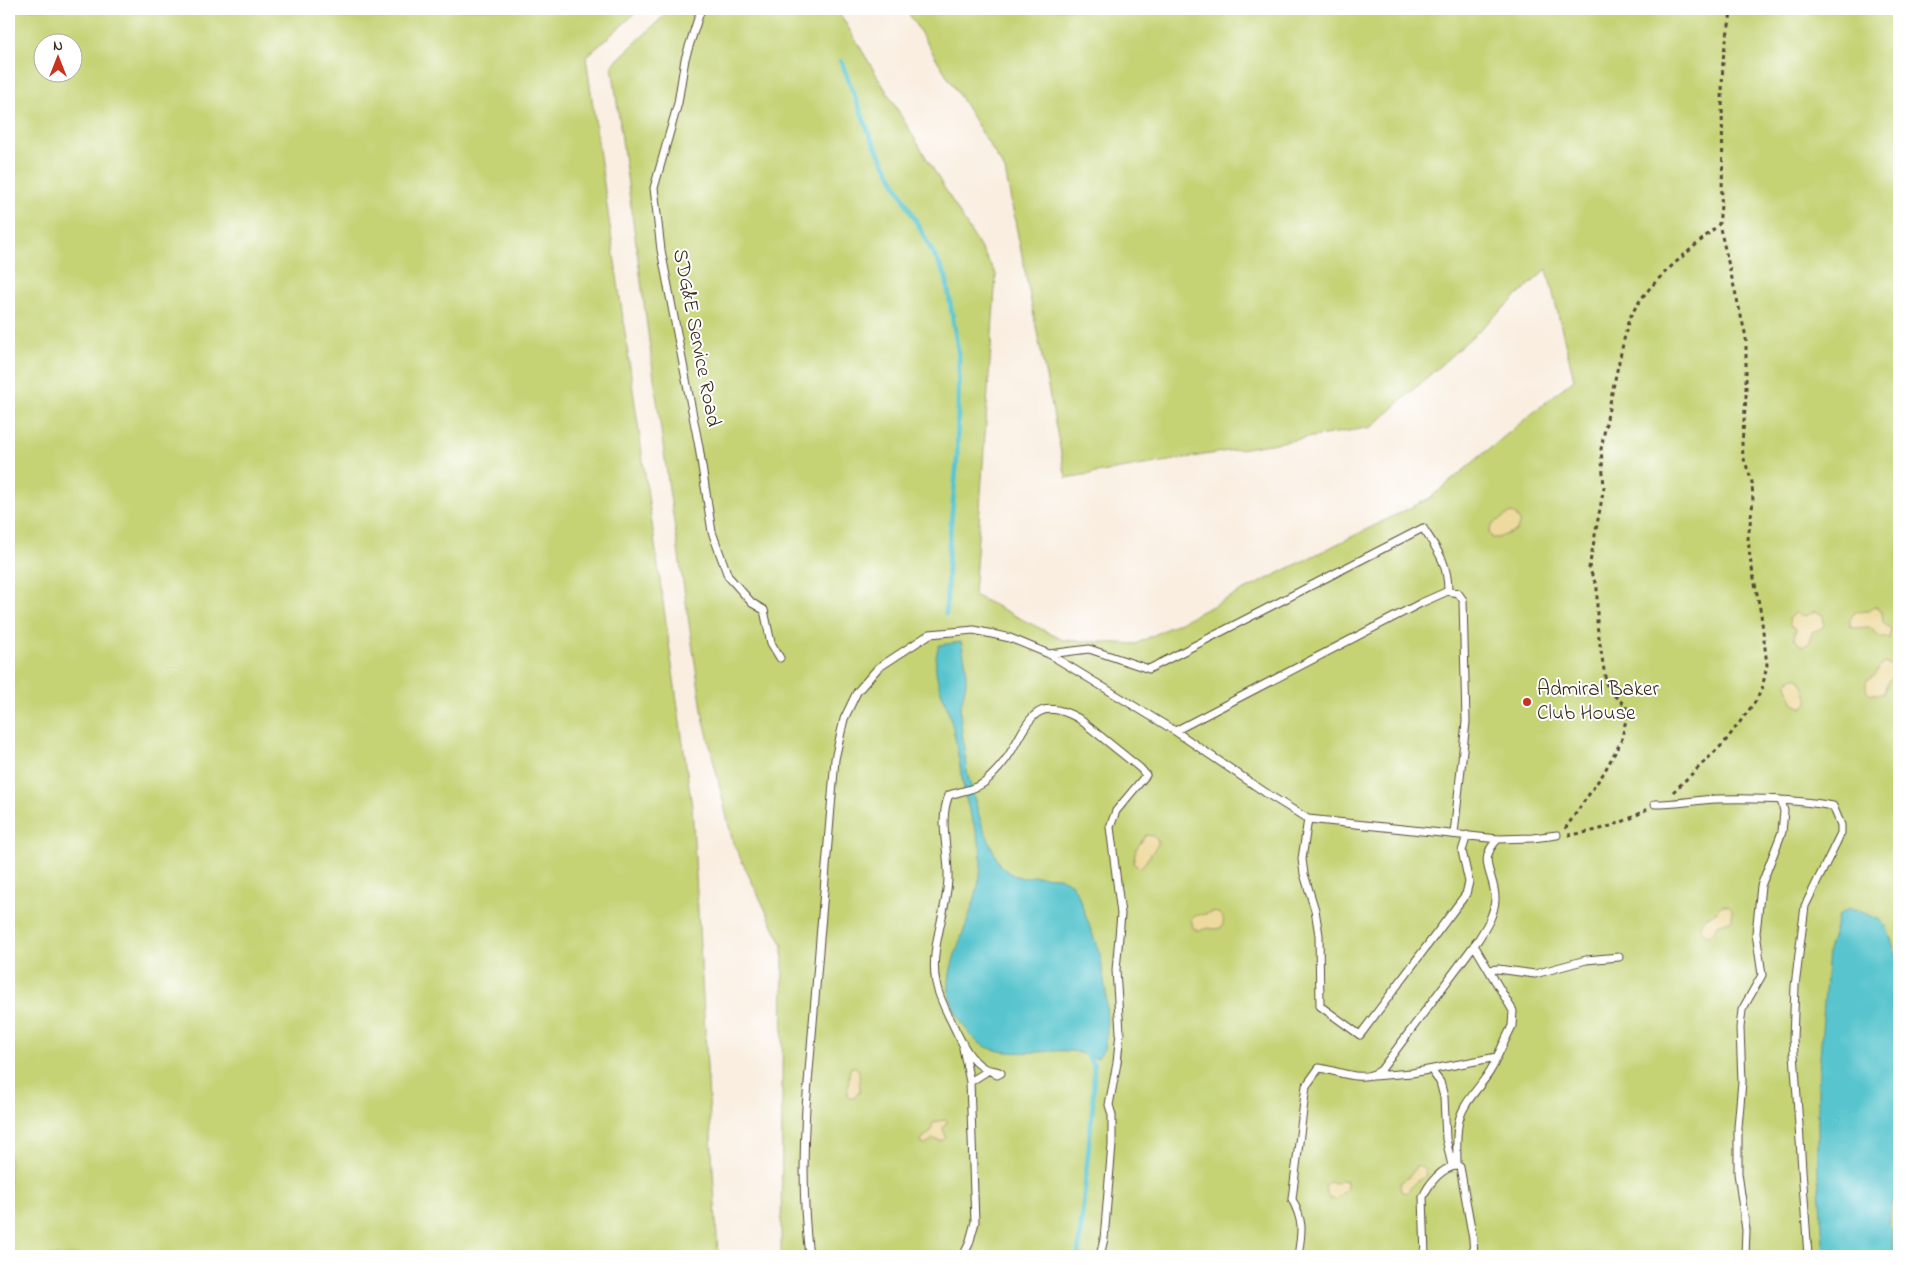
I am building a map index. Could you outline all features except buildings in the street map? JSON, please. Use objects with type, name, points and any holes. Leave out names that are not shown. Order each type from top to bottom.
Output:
[{"type":"lane","name":"SDG&E Service Road","points":[[701,9],[685,60],[678,103],[654,188],[661,250],[699,447],[712,532],[728,576],[752,603],[764,610],[770,643],[780,658]]},
{"type":"lane","points":[[1049,654],[1089,649],[1149,669],[1423,528],[1442,557],[1448,575],[1448,591]]},
{"type":"lane","points":[[1175,731],[1448,591],[1458,593],[1463,600],[1464,610],[1466,722],[1454,834]]},
{"type":"lane","points":[[809,1256],[806,1230],[804,1160],[806,1107],[835,759],[844,719],[857,692],[878,668],[930,634],[974,630],[1010,638],[1049,654],[1175,731],[1308,819],[1498,839],[1557,836]]},
{"type":"lane","points":[[963,1256],[976,1222],[970,1082],[963,1047],[941,1001],[936,982],[935,965],[935,954],[947,894],[949,861],[944,835],[946,802],[949,795],[983,784],[1011,752],[1025,725],[1034,715],[1053,708],[1078,718],[1140,768],[1146,775],[1116,811],[1110,827],[1121,914],[1116,970],[1120,1032],[1117,1063],[1109,1105],[1112,1115],[1112,1145],[1104,1239],[1100,1256]]},
{"type":"lane","points":[[1656,804],[1677,804],[1716,799],[1781,800],[1833,806],[1841,825],[1841,833],[1804,906],[1795,986],[1793,1039],[1808,1256]]},
{"type":"lane","points":[[1745,1256],[1746,1230],[1738,1173],[1738,1127],[1742,1082],[1740,1028],[1742,1010],[1762,975],[1756,933],[1761,886],[1782,832],[1784,811],[1781,800]]},
{"type":"lane","points":[[1308,819],[1302,859],[1319,934],[1320,1006],[1360,1035],[1466,894],[1469,882],[1462,851],[1467,835]]},
{"type":"lane","points":[[1373,1076],[1381,1070],[1492,918],[1495,900],[1487,862],[1488,848],[1498,839]]},
{"type":"lane","points":[[1454,1166],[1460,1119],[1472,1097],[1494,1068],[1497,1057],[1512,1026],[1513,1011],[1474,945]]},
{"type":"lane","points":[[1489,970],[1535,974],[1586,960],[1619,957]]},
{"type":"lane","points":[[963,1047],[983,1067],[989,1070],[970,1082]]},
{"type":"lane","points":[[1298,1256],[1302,1228],[1300,1215],[1292,1199],[1306,1086],[1320,1068],[1346,1076],[1373,1076],[1431,1070],[1497,1057]]},
{"type":"lane","points":[[1431,1070],[1440,1082],[1442,1090],[1446,1139],[1454,1166]]},
{"type":"lane","points":[[1425,1256],[1423,1197],[1426,1189],[1433,1181],[1447,1168],[1454,1166],[1460,1167],[1465,1186],[1474,1256]]},
{"type":"path","points":[[1557,836],[1587,832],[1613,825],[1642,813],[1668,797],[1724,743],[1755,702],[1762,689],[1767,665],[1761,614],[1748,538],[1753,502],[1752,482],[1743,456],[1742,442],[1746,398],[1746,337],[1719,224],[1723,193],[1722,110],[1724,60],[1731,9]]},
{"type":"path","points":[[1557,836],[1569,825],[1621,742],[1627,715],[1626,706],[1609,691],[1606,684],[1597,625],[1597,587],[1589,568],[1604,487],[1601,450],[1612,388],[1628,322],[1647,290],[1719,224]]},
{"type":"green space","points":[[9,9],[640,9],[586,57],[692,807],[718,1256],[9,1256]]},
{"type":"green space","points":[[671,9],[837,9],[996,274],[974,595],[1063,640],[1136,644],[1430,498],[1574,379],[1547,269],[1372,427],[1066,478],[1005,170],[906,9],[1899,9],[1899,1256],[781,1256],[783,946],[733,843],[703,716],[668,482],[612,65]]},
{"type":"sand","points":[[1511,513],[1515,514],[1520,521],[1517,530],[1498,538],[1492,538],[1489,532],[1493,523]]},
{"type":"sand","points":[[1878,607],[1882,612],[1883,622],[1891,629],[1889,638],[1881,638],[1869,627],[1853,628],[1850,626],[1850,619],[1855,612],[1868,611]]},
{"type":"sand","points":[[1815,611],[1823,615],[1824,625],[1821,629],[1812,632],[1810,642],[1805,646],[1800,645],[1794,638],[1796,629],[1790,625],[1789,618],[1795,613],[1806,616]]},
{"type":"sand","points":[[1885,663],[1893,665],[1896,673],[1888,681],[1883,694],[1871,694],[1866,690],[1866,681],[1875,675],[1881,665]]},
{"type":"sand","points":[[1793,677],[1799,678],[1802,681],[1808,699],[1808,703],[1802,708],[1794,704],[1788,688],[1787,683]]},
{"type":"sand","points":[[1146,835],[1153,836],[1158,841],[1158,844],[1139,868],[1133,863],[1136,849]]},
{"type":"sand","points":[[1722,905],[1728,905],[1732,909],[1732,920],[1718,925],[1712,934],[1706,935],[1701,929],[1701,922]]},
{"type":"sand","points":[[1211,912],[1222,916],[1223,924],[1221,928],[1207,928],[1199,931],[1193,928],[1191,918]]},
{"type":"sand","points":[[851,1067],[856,1067],[859,1071],[860,1091],[854,1098],[849,1098],[847,1094]]},
{"type":"sand","points":[[946,1120],[947,1122],[943,1128],[946,1138],[941,1141],[933,1139],[925,1145],[921,1143],[922,1138],[930,1133],[933,1123]]},
{"type":"sand","points":[[1417,1166],[1424,1168],[1426,1176],[1413,1184],[1408,1192],[1403,1193],[1400,1188],[1401,1182],[1409,1177]]},
{"type":"sand","points":[[1340,1180],[1347,1181],[1347,1188],[1336,1199],[1330,1199],[1325,1185],[1329,1182],[1337,1183]]},
{"type":"water","points":[[961,642],[966,664],[966,683],[960,710],[961,723],[967,772],[981,822],[1000,866],[1013,875],[1023,878],[1033,876],[1059,877],[1072,884],[1078,895],[1100,954],[1106,993],[1107,1031],[1104,1049],[1098,1058],[1073,1051],[1015,1052],[989,1048],[978,1042],[969,1033],[950,998],[949,983],[952,963],[975,897],[981,865],[980,848],[966,799],[953,730],[939,683],[936,665],[939,645]]},
{"type":"water","points":[[1847,909],[1855,909],[1880,920],[1887,928],[1899,962],[1899,1192],[1894,1200],[1890,1215],[1895,1256],[1824,1256],[1818,1174],[1818,1084],[1828,951],[1838,917]]},
{"type":"waterway","points":[[841,61],[871,138],[946,277],[959,357],[957,460],[949,544],[946,614]]},
{"type":"waterway","points":[[1078,1256],[1093,1103],[1094,1065],[1084,1050]]},
{"type":"place","name":"Admiral Baker Club House","points":[[1527,702]]}]
